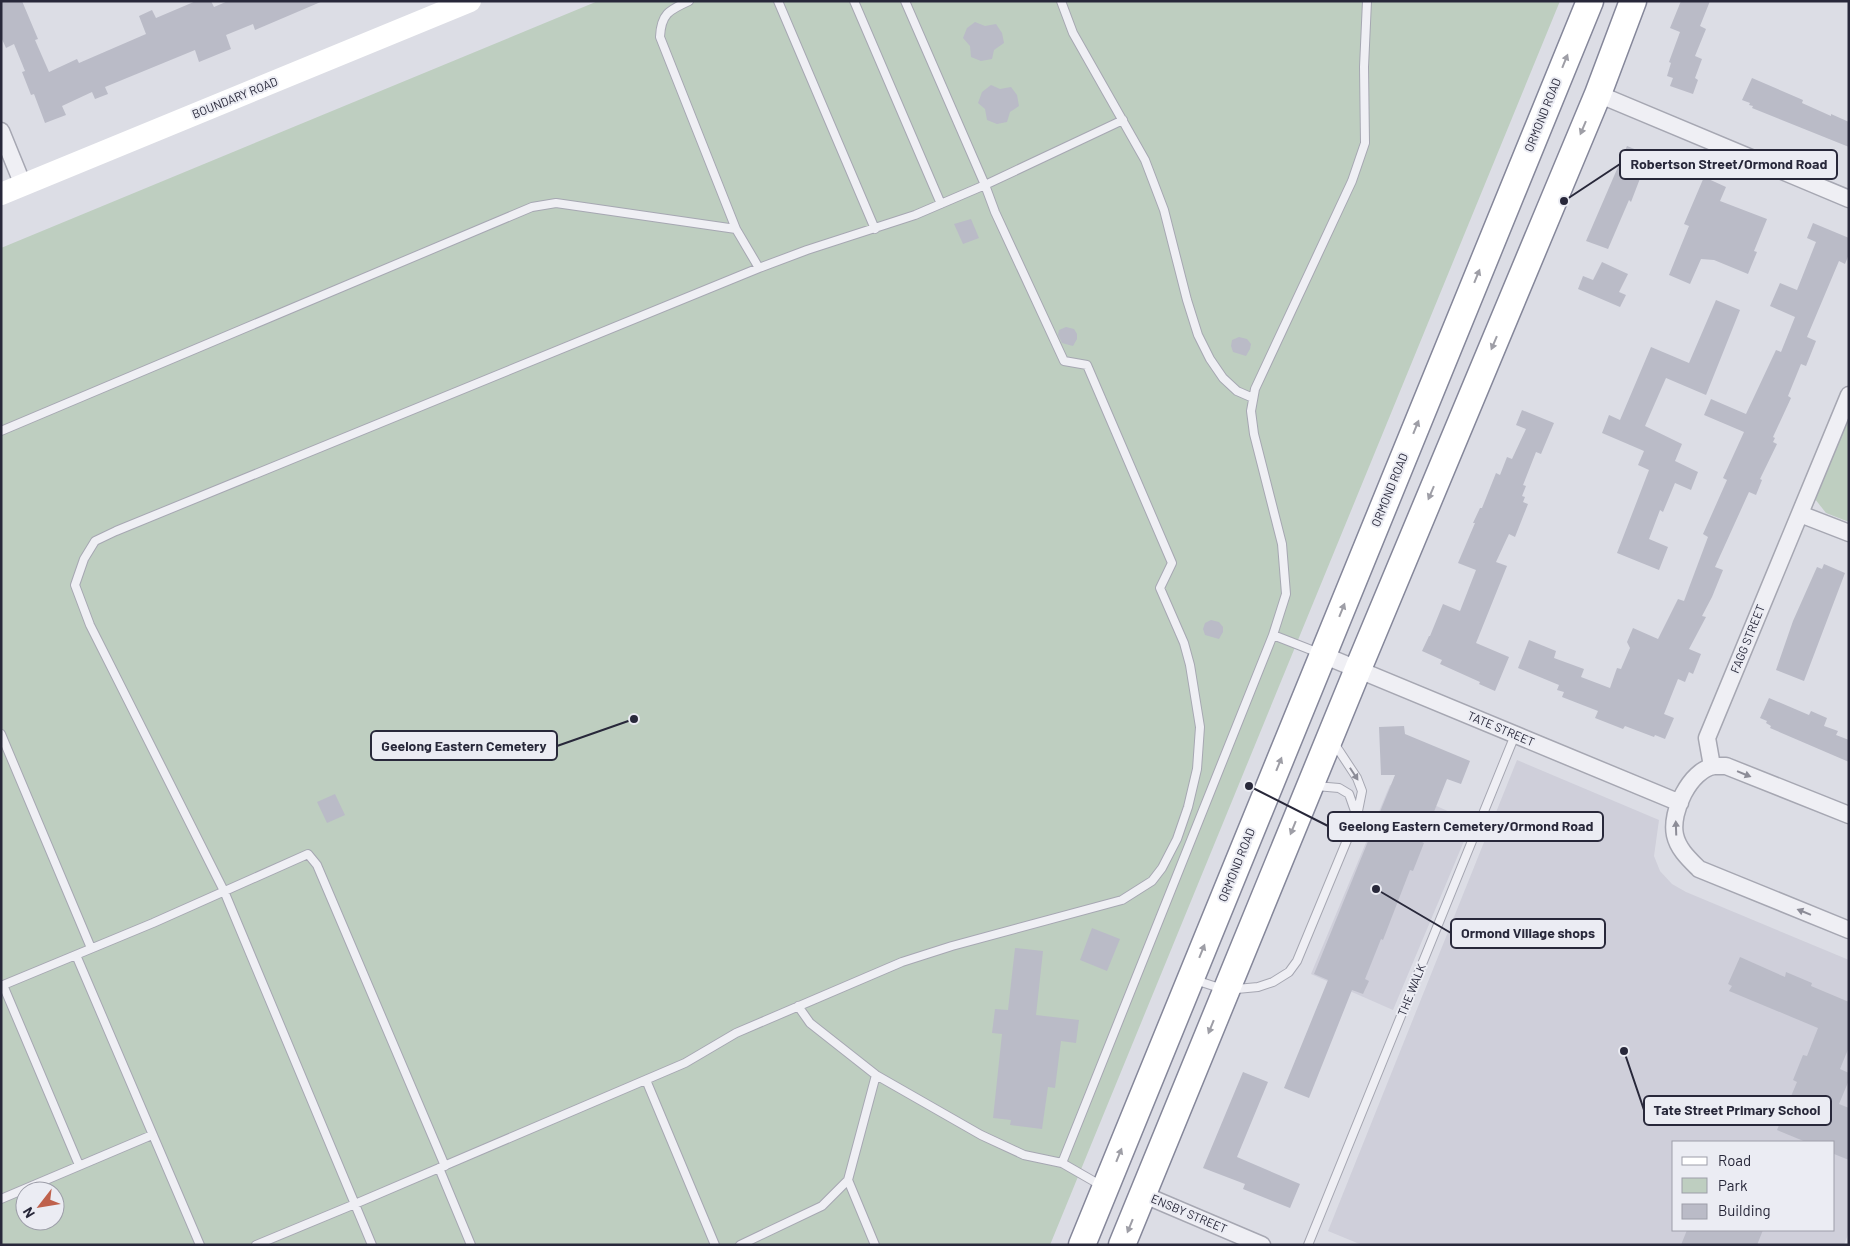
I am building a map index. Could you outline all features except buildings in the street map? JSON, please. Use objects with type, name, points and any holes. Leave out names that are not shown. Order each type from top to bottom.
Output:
[{"type":"highway","name":"ORMOND ROAD","points":[[1082,1245],[1590,1]]},
{"type":"highway","points":[[1122,1245],[1310,785],[1598,94],[1633,1]]},
{"type":"main road","name":"BOUNDARY ROAD","points":[[1,194],[470,1]]},
{"type":"street","points":[[1598,94],[1849,199]]},
{"type":"street","points":[[1,131],[23,185]]},
{"type":"street","name":"FAGG STREET","points":[[1712,766],[1707,738],[1849,395]]},
{"type":"street","points":[[1800,514],[1849,533]]},
{"type":"street","name":"TATE STREET","points":[[1323,655],[1680,803]]},
{"type":"street","points":[[1849,815],[1726,766],[1712,766],[1688,784],[1675,820],[1675,835],[1685,856],[1699,869],[1849,930]]},
{"type":"street","name":"ENSBY STREET","points":[[1142,1194],[1262,1245]]},
{"type":"lane","points":[[689,1],[668,12],[660,22],[660,37],[736,229],[759,268]]},
{"type":"lane","points":[[778,1],[875,229]]},
{"type":"lane","points":[[854,1],[941,204]]},
{"type":"lane","points":[[256,1245],[685,1063],[736,1032],[902,962],[952,946],[1122,900],[1152,881],[1162,868],[1177,839],[1188,807],[1197,769],[1200,727],[1190,665],[1184,643],[1160,588],[1172,563],[1088,365],[1064,361],[995,212],[986,185],[905,1]]},
{"type":"lane","points":[[1061,1],[1073,33],[1145,160],[1164,210],[1186,300],[1198,335],[1210,359],[1223,378],[1237,391],[1254,398]]},
{"type":"lane","points":[[1062,1163],[1273,635],[1286,594],[1282,544],[1254,434],[1251,411],[1255,388],[1352,181],[1365,143],[1364,68],[1367,1]]},
{"type":"lane","points":[[372,1245],[224,891],[90,625],[75,586],[84,559],[95,541],[759,268],[807,250],[875,229],[941,204],[986,185],[1123,120]]},
{"type":"lane","points":[[1,431],[532,206],[556,203],[736,229]]},
{"type":"lane","points":[[1273,635],[1323,655]]},
{"type":"lane","points":[[1,734],[91,948]]},
{"type":"lane","name":"THE WALK","points":[[1308,1245],[1515,735]]},
{"type":"lane","points":[[1191,978],[1226,990],[1258,987],[1273,982],[1289,972],[1296,961],[1357,816],[1362,791],[1357,778],[1330,737]]},
{"type":"lane","points":[[1310,785],[1339,788],[1349,794],[1357,816]]},
{"type":"lane","points":[[79,1166],[2,986],[308,854],[317,864],[442,1167],[471,1245]]},
{"type":"lane","points":[[76,955],[200,1245]]},
{"type":"lane","points":[[798,1006],[810,1024],[876,1075],[981,1135],[1024,1155],[1062,1163],[1105,1188]]},
{"type":"lane","points":[[740,1245],[822,1206],[848,1180],[876,1075]]},
{"type":"lane","points":[[646,1080],[715,1245]]},
{"type":"lane","points":[[1,1199],[152,1135]]},
{"type":"lane","points":[[848,1180],[874,1245]]},
{"type":"shaded area","points":[[1517,760],[1659,820],[1654,856],[1660,871],[1672,884],[1686,892],[1849,960],[1849,1232],[1844,1245],[1362,1245],[1328,1231]]},
{"type":"shaded area","points":[[1390,785],[1472,822],[1393,1010],[1311,974]]},
{"type":"green space","points":[[598,1],[1560,1],[1050,1245],[1,1245],[1,248]]},
{"type":"green space","points":[[1849,410],[1849,522],[1826,513],[1815,499]]},
{"type":"place","name":"Robertson Street/Ormond Road","points":[[1564,201]]},
{"type":"place","name":"Geelong Eastern Cemetery","points":[[634,719]]},
{"type":"place","name":"Geelong Eastern Cemetery/Ormond Road","points":[[1249,786]]},
{"type":"place","name":"Ormond Village shops","points":[[1376,889]]},
{"type":"place","name":"Tate Street Primary School","points":[[1624,1051]]}]
